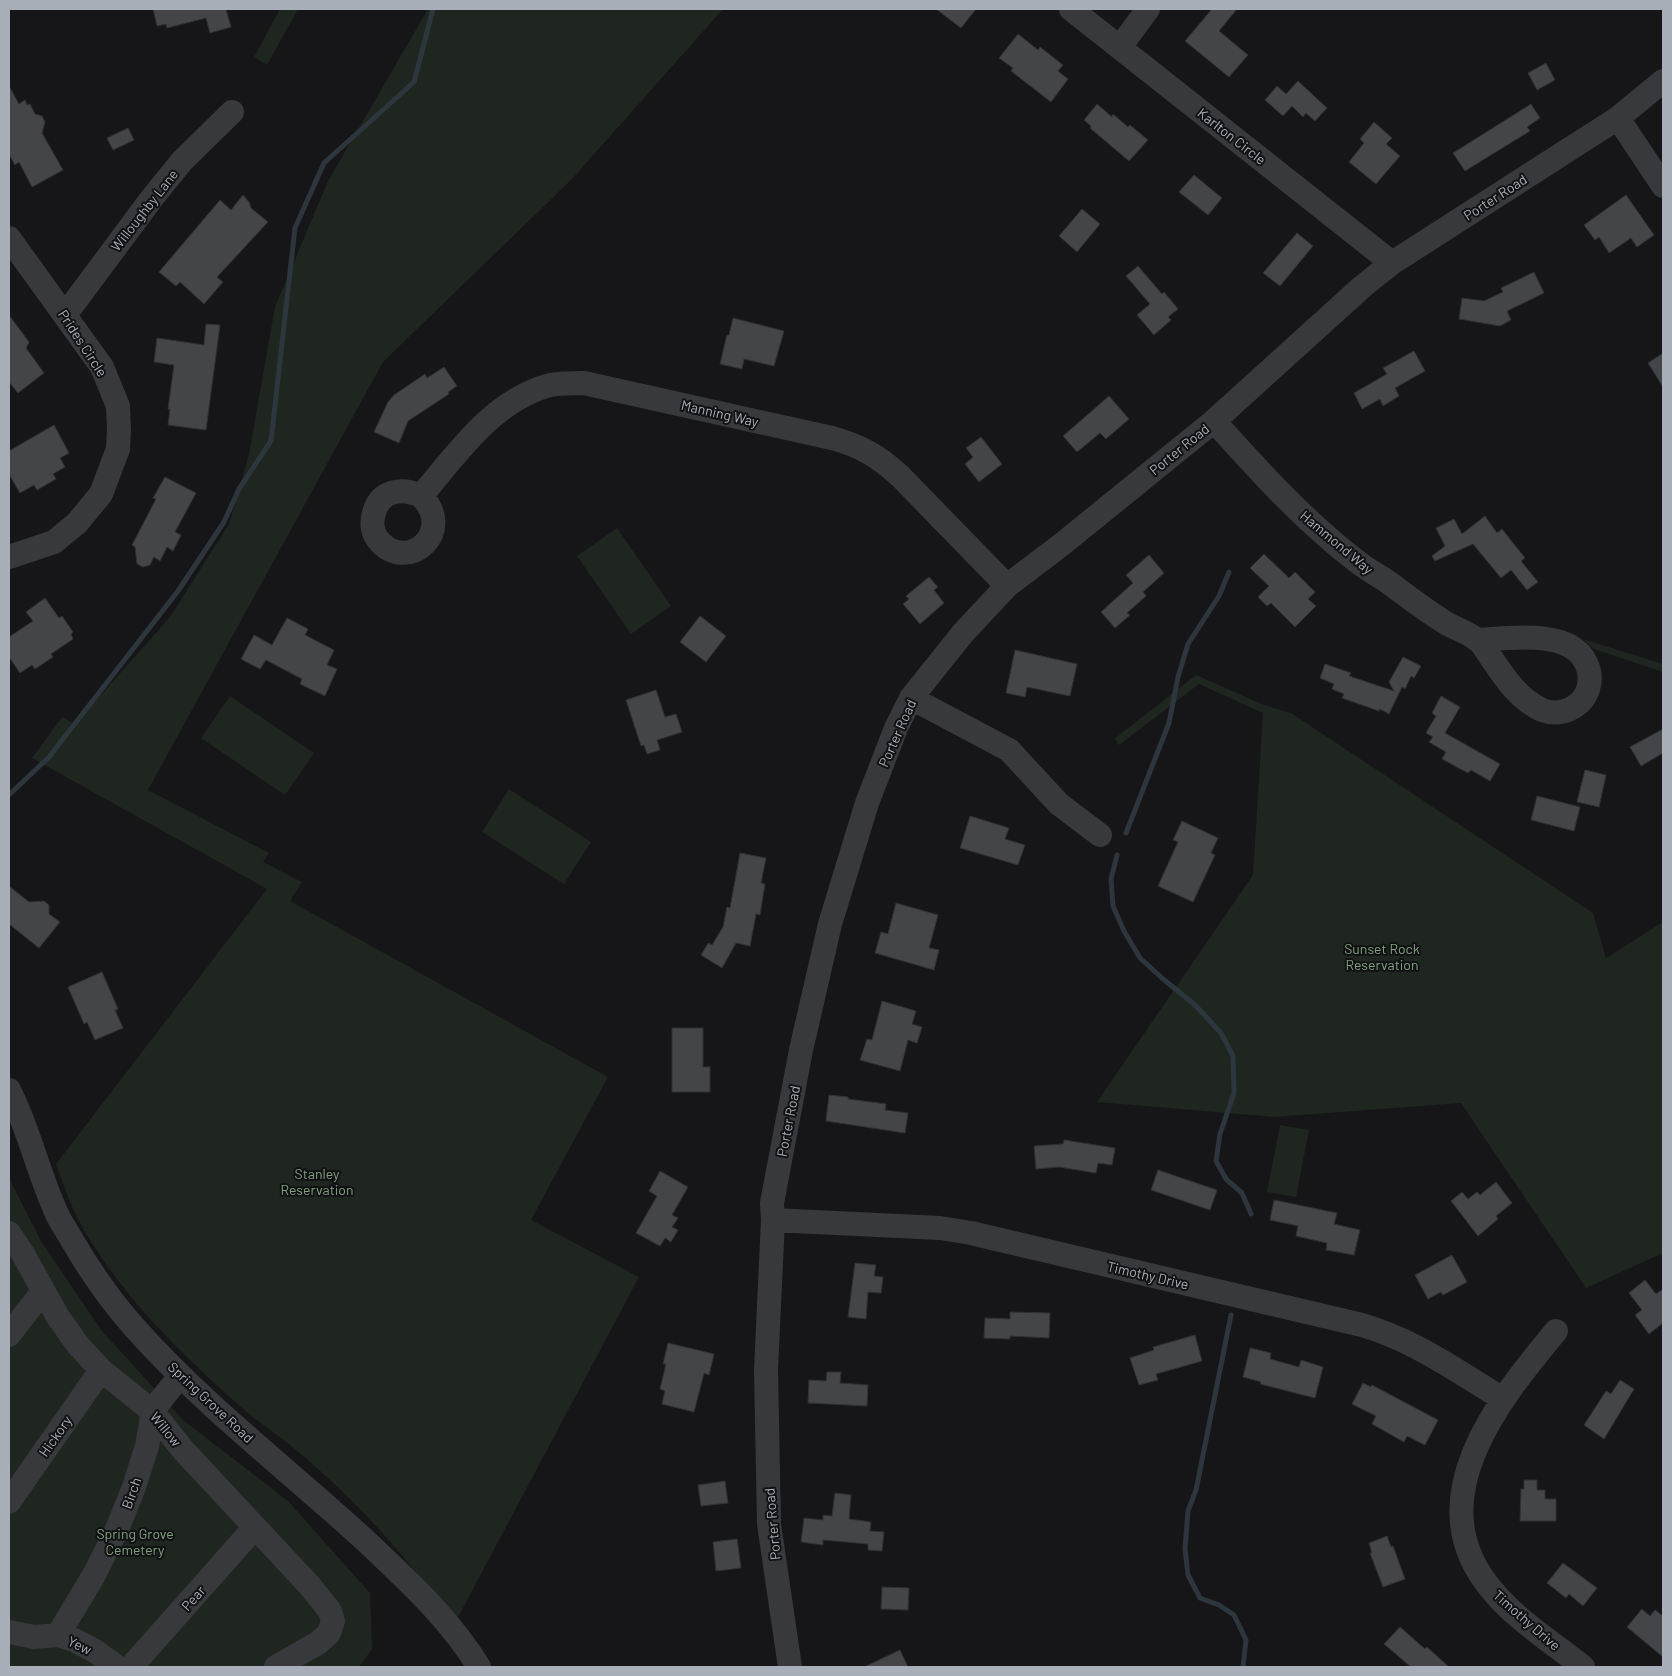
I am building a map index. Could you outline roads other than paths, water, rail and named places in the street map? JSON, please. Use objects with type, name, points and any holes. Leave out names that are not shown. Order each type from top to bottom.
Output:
[{"type":"street","name":"Karlton Circle","points":[[1071,9],[1392,263]]},
{"type":"street","points":[[1120,47],[1148,9]]},
{"type":"street","name":"Porter Road","points":[[790,1667],[769,1524],[766,1370],[773,1220],[772,1203],[801,1050],[830,924],[867,803],[896,728],[911,698],[963,633],[1007,586],[1061,545],[1214,421],[1362,287],[1392,263],[1618,118],[1663,81]]},
{"type":"street","name":"Willoughby Lane","points":[[65,314],[182,161],[232,112]]},
{"type":"street","points":[[1618,118],[1663,186]]},
{"type":"street","name":"Prides Circle","points":[[9,238],[94,354],[105,374],[118,406],[119,430],[118,449],[101,494],[78,523],[54,542],[9,558]]},
{"type":"street","name":"Manning Way","points":[[421,496],[484,424],[508,404],[522,396],[550,385],[584,383],[851,443],[886,463],[1007,586]]},
{"type":"street","name":"Hammond Way","points":[[1214,421],[1275,488],[1337,545],[1413,601],[1446,623],[1478,640]]},
{"type":"street","points":[[911,698],[1009,750],[1059,804],[1100,835]]},
{"type":"street","name":"Spring Grove Road","points":[[9,1090],[19,1110],[57,1214],[96,1279],[133,1326],[180,1376],[397,1570],[448,1624],[479,1667]]},
{"type":"street","name":"Timothy Drive","points":[[773,1220],[940,1228],[971,1233],[1362,1325],[1416,1346],[1503,1399]]},
{"type":"street","name":"Willow","points":[[9,1232],[58,1317],[78,1345],[101,1370],[152,1411],[184,1450],[310,1586],[330,1611],[332,1621],[329,1633],[318,1643],[276,1667]]},
{"type":"street","points":[[9,1335],[43,1291]]},
{"type":"street","name":"Timothy Drive","points":[[1556,1331],[1503,1399],[1480,1438],[1466,1476],[1462,1502],[1462,1529],[1470,1555],[1482,1578],[1500,1599],[1583,1667]]},
{"type":"street","name":"Hickory","points":[[9,1502],[101,1370]]},
{"type":"street","points":[[152,1411],[180,1376]]},
{"type":"street","name":"Birch","points":[[58,1635],[94,1575],[118,1527],[134,1487],[144,1454],[152,1424],[152,1411]]},
{"type":"street","name":"Pear","points":[[131,1667],[255,1527]]},
{"type":"street","name":"Yew","points":[[9,1632],[34,1637],[58,1635],[74,1640],[95,1651],[118,1667]]},
{"type":"waterway","points":[[9,795],[49,757],[178,591],[224,522],[239,489],[271,441],[295,228],[324,163],[414,82],[433,9]]},
{"type":"waterway","points":[[1126,833],[1169,723],[1178,677],[1188,644],[1219,596],[1229,572]]},
{"type":"waterway","points":[[1117,855],[1111,879],[1113,906],[1124,931],[1140,958],[1195,1005],[1221,1033],[1233,1056],[1234,1093],[1220,1134],[1216,1161],[1226,1179],[1242,1193],[1251,1214]]},
{"type":"waterway","points":[[1231,1315],[1196,1490],[1188,1511],[1185,1549],[1188,1575],[1200,1598],[1219,1605],[1234,1615],[1246,1640],[1243,1667]]},
{"type":"park label","name":"Sunset Rock Reservation","points":[[1382,956]]},
{"type":"park label","name":"Stanley Reservation","points":[[317,1182]]},
{"type":"park label","name":"Spring Grove Cemetery","points":[[135,1542]]}]
